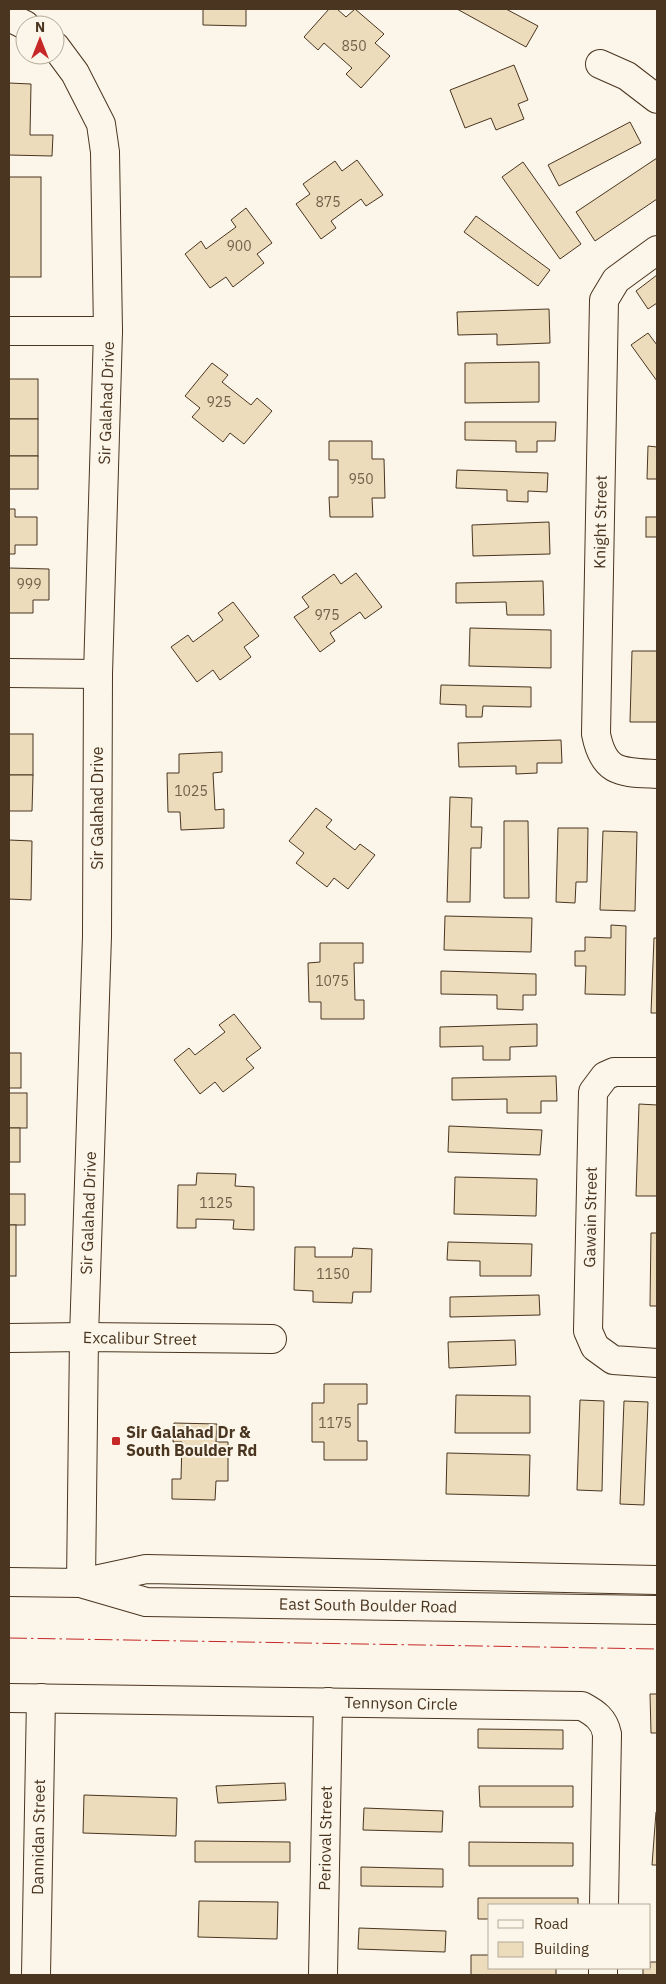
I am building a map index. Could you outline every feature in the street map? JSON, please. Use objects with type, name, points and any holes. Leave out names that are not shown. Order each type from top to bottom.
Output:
[{"type":"street","name":"Sir Galahad Drive","points":[[65,60],[75,73],[101,124],[105,152],[108,331],[98,674],[97,936],[84,1337],[81,1583]]},
{"type":"street","points":[[600,64],[627,76],[657,99]]},
{"type":"street","name":"Knight Street","points":[[657,250],[616,280],[604,300],[596,734],[600,752],[615,768],[624,772],[657,774]]},
{"type":"street","points":[[9,332],[108,331]]},
{"type":"street","points":[[9,673],[98,674]]},
{"type":"street","name":"Gawain Street","points":[[657,1072],[614,1072],[605,1076],[593,1092],[588,1331],[595,1347],[613,1360],[657,1363]]},
{"type":"street","name":"Excalibur Street","points":[[9,1338],[272,1339]]},
{"type":"street","name":"East South Boulder Road","points":[[9,1582],[81,1583],[146,1568],[657,1580]]},
{"type":"street","name":"East South Boulder Road","points":[[81,1583],[146,1602],[657,1610]]},
{"type":"street","name":"Tennyson Circle","points":[[9,1698],[582,1706],[597,1714],[605,1726],[607,1734],[604,1904]]},
{"type":"street","name":"Dannidan Street","points":[[36,1975],[41,1698]]},
{"type":"street","name":"Perioval Street","points":[[323,1975],[328,1702]]},
{"type":"building","points":[[203,9],[246,9],[246,26],[203,25]]},
{"type":"building","points":[[329,9],[337,9],[346,17],[355,9],[384,34],[375,43],[390,56],[361,88],[346,74],[352,68],[324,43],[318,50],[304,37]]},
{"type":"building","points":[[457,9],[506,9],[538,26],[526,47]]},
{"type":"building","points":[[514,65],[528,100],[518,104],[524,119],[496,130],[491,118],[465,128],[450,90]]},
{"type":"building","points":[[9,83],[31,84],[30,135],[53,135],[52,156],[9,155]]},
{"type":"building","points":[[630,122],[641,143],[559,186],[548,165]]},
{"type":"building","points":[[657,158],[657,199],[595,241],[576,212]]},
{"type":"building","points":[[357,160],[383,195],[366,206],[361,199],[331,221],[336,228],[321,239],[296,204],[310,194],[303,184],[335,161],[342,171]]},
{"type":"building","points":[[523,162],[581,244],[560,259],[502,177]]},
{"type":"building","points":[[9,177],[41,177],[41,277],[9,277]]},
{"type":"building","points":[[246,208],[272,243],[257,254],[264,263],[233,287],[226,277],[210,288],[185,254],[201,241],[206,249],[236,227],[231,220]]},
{"type":"building","points":[[476,216],[550,270],[538,286],[464,232]]},
{"type":"building","points":[[657,275],[657,303],[648,309],[636,291]]},
{"type":"building","points":[[549,309],[550,343],[497,345],[497,334],[458,335],[457,312]]},
{"type":"building","points":[[648,333],[657,345],[657,381],[631,345]]},
{"type":"building","points":[[539,362],[539,402],[465,403],[465,363]]},
{"type":"building","points":[[212,363],[228,375],[222,382],[251,405],[257,398],[272,411],[244,444],[230,433],[223,442],[192,417],[200,408],[185,396]]},
{"type":"building","points":[[9,379],[38,379],[38,419],[9,419]]},
{"type":"building","points":[[9,419],[38,419],[38,456],[9,456]]},
{"type":"building","points":[[465,422],[556,422],[555,441],[537,441],[537,452],[516,452],[516,441],[465,440]]},
{"type":"building","points":[[329,441],[372,441],[372,459],[384,459],[385,498],[372,498],[373,517],[330,517],[329,497],[338,497],[338,460],[329,460]]},
{"type":"building","points":[[648,446],[657,447],[657,479],[647,479]]},
{"type":"building","points":[[9,456],[38,456],[38,489],[9,489]]},
{"type":"building","points":[[457,470],[548,473],[547,492],[528,491],[528,502],[507,501],[507,490],[456,488]]},
{"type":"building","points":[[9,509],[15,509],[15,517],[37,517],[37,545],[15,545],[15,554],[9,554]]},
{"type":"building","points":[[646,517],[657,517],[657,537],[646,537]]},
{"type":"building","points":[[549,522],[550,554],[473,556],[472,525]]},
{"type":"building","points":[[9,568],[49,569],[49,600],[33,600],[33,613],[9,613]]},
{"type":"building","points":[[356,573],[382,607],[365,619],[360,612],[330,633],[335,641],[320,652],[294,617],[309,607],[302,597],[334,574],[341,584]]},
{"type":"building","points":[[543,581],[544,615],[507,615],[506,602],[456,603],[456,583]]},
{"type":"building","points":[[233,602],[259,636],[244,647],[251,657],[220,680],[213,670],[197,682],[171,647],[188,635],[193,642],[223,620],[218,613]]},
{"type":"building","points":[[470,628],[551,630],[551,668],[469,666]]},
{"type":"building","points":[[632,651],[657,651],[657,722],[630,722]]},
{"type":"building","points":[[441,685],[531,687],[531,707],[483,706],[482,717],[466,717],[466,705],[440,704]]},
{"type":"building","points":[[9,734],[33,734],[33,775],[9,775]]},
{"type":"building","points":[[561,740],[562,763],[537,763],[537,773],[516,774],[516,766],[459,767],[458,743]]},
{"type":"building","points":[[222,752],[222,772],[213,773],[215,810],[224,809],[224,828],[181,830],[180,812],[168,812],[167,773],[179,773],[179,754]]},
{"type":"building","points":[[9,775],[33,775],[32,811],[9,811]]},
{"type":"building","points":[[450,797],[472,798],[471,827],[482,827],[481,848],[471,848],[470,902],[447,902]]},
{"type":"building","points":[[316,808],[332,820],[326,827],[355,850],[360,844],[375,855],[348,889],[334,878],[327,887],[296,863],[304,853],[289,841]]},
{"type":"building","points":[[504,821],[528,821],[529,898],[504,898]]},
{"type":"building","points":[[558,828],[588,828],[587,882],[576,882],[575,903],[556,902]]},
{"type":"building","points":[[603,831],[637,832],[635,911],[600,910]]},
{"type":"building","points":[[9,840],[32,841],[31,900],[9,899]]},
{"type":"building","points":[[445,916],[532,918],[531,952],[444,950]]},
{"type":"building","points":[[611,925],[626,926],[625,995],[585,994],[586,966],[575,966],[575,951],[585,951],[585,937],[611,938]]},
{"type":"building","points":[[654,938],[657,938],[657,1013],[651,1013]]},
{"type":"building","points":[[320,943],[363,943],[363,963],[354,963],[355,1000],[364,1000],[364,1019],[321,1019],[321,1002],[309,1002],[308,963],[320,962]]},
{"type":"building","points":[[441,971],[536,974],[536,995],[523,995],[523,1010],[497,1009],[497,995],[441,994]]},
{"type":"building","points":[[234,1014],[261,1048],[246,1059],[254,1068],[223,1092],[215,1082],[200,1094],[174,1060],[189,1048],[195,1055],[225,1032],[219,1025]]},
{"type":"building","points":[[537,1024],[537,1046],[510,1047],[510,1060],[483,1060],[483,1046],[440,1047],[440,1027]]},
{"type":"building","points":[[9,1053],[21,1053],[21,1088],[9,1088]]},
{"type":"building","points":[[556,1076],[557,1101],[541,1101],[541,1113],[507,1113],[507,1099],[452,1100],[452,1078]]},
{"type":"building","points":[[9,1093],[27,1093],[27,1128],[9,1128]]},
{"type":"building","points":[[639,1104],[657,1105],[657,1196],[636,1196]]},
{"type":"building","points":[[449,1126],[542,1130],[540,1155],[448,1152]]},
{"type":"building","points":[[9,1128],[20,1128],[20,1162],[9,1162]]},
{"type":"building","points":[[197,1173],[236,1174],[235,1186],[254,1187],[254,1230],[233,1229],[234,1220],[196,1219],[196,1228],[177,1228],[178,1185],[196,1185]]},
{"type":"building","points":[[455,1177],[537,1179],[536,1216],[454,1214]]},
{"type":"building","points":[[9,1194],[25,1194],[25,1225],[9,1225]]},
{"type":"building","points":[[9,1225],[16,1225],[16,1276],[9,1276]]},
{"type":"building","points":[[651,1233],[657,1233],[657,1306],[650,1306]]},
{"type":"building","points":[[448,1242],[532,1244],[531,1276],[480,1276],[480,1261],[447,1260]]},
{"type":"building","points":[[295,1247],[315,1247],[315,1257],[352,1257],[353,1248],[372,1249],[371,1292],[353,1292],[352,1303],[313,1302],[313,1291],[294,1290]]},
{"type":"building","points":[[539,1295],[540,1315],[450,1317],[450,1297]]},
{"type":"building","points":[[515,1340],[516,1365],[449,1368],[448,1342]]},
{"type":"building","points":[[324,1384],[367,1384],[367,1404],[358,1404],[358,1441],[367,1441],[367,1460],[324,1460],[324,1442],[312,1442],[312,1403],[324,1403]]},
{"type":"building","points":[[456,1395],[530,1396],[530,1433],[455,1433]]},
{"type":"building","points":[[580,1400],[604,1401],[602,1491],[577,1490]]},
{"type":"building","points":[[624,1401],[648,1402],[644,1505],[620,1504]]},
{"type":"building","points":[[174,1423],[217,1424],[216,1442],[228,1442],[228,1481],[216,1481],[215,1500],[172,1499],[172,1479],[181,1479],[182,1442],[173,1442]]},
{"type":"building","points":[[447,1453],[530,1455],[529,1496],[446,1494]]},
{"type":"building","points":[[650,1694],[657,1694],[657,1733],[651,1733]]},
{"type":"building","points":[[478,1729],[563,1730],[563,1749],[478,1748]]},
{"type":"building","points":[[285,1783],[286,1800],[218,1803],[216,1786]]},
{"type":"building","points":[[479,1786],[573,1786],[573,1807],[480,1807]]},
{"type":"building","points":[[84,1795],[177,1798],[176,1836],[83,1833]]},
{"type":"building","points":[[364,1808],[443,1811],[442,1832],[363,1830]]},
{"type":"building","points":[[656,1812],[657,1865],[652,1865]]},
{"type":"building","points":[[195,1841],[290,1842],[290,1862],[195,1862]]},
{"type":"building","points":[[469,1842],[573,1843],[573,1866],[469,1866]]},
{"type":"building","points":[[361,1867],[443,1869],[443,1887],[361,1886]]},
{"type":"building","points":[[478,1898],[578,1898],[578,1904],[488,1904],[488,1919],[478,1919]]},
{"type":"building","points":[[199,1901],[278,1902],[277,1939],[198,1937]]},
{"type":"building","points":[[359,1928],[446,1931],[445,1952],[358,1949]]},
{"type":"building","points":[[471,1955],[488,1955],[488,1969],[556,1969],[556,1975],[471,1975]]},
{"type":"building","points":[[651,1962],[657,1962],[657,1975],[643,1975],[643,1969],[651,1969]]},
{"type":"power","points":[[9,1638],[657,1649]]},
{"type":"place","name":"Sir Galahad Dr & South Boulder Rd","points":[[116,1441]]}]
